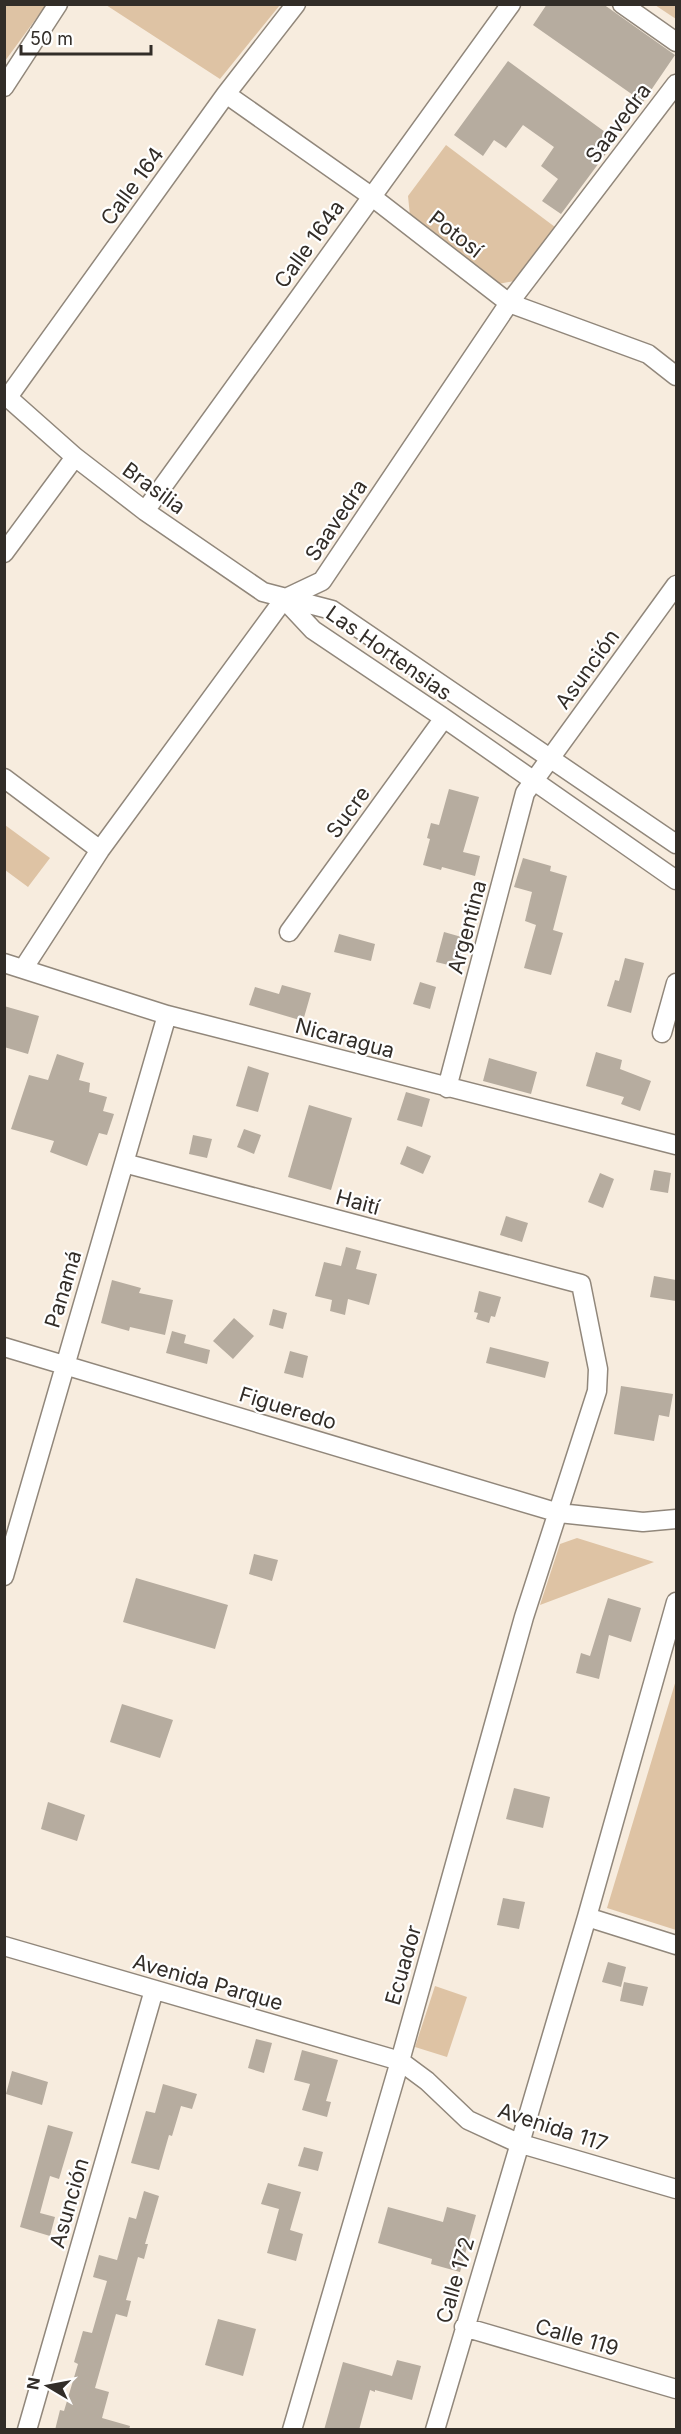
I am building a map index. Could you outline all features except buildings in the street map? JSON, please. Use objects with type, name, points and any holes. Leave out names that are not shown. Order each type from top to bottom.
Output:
[{"type":"street","points":[[4,87],[58,4]]},
{"type":"street","name":"Calle 164","points":[[6,395],[226,94],[296,4]]},
{"type":"street","name":"Calle 164a","points":[[145,511],[511,4]]},
{"type":"street","points":[[622,4],[676,42]]},
{"type":"street","name":"Saavedra","points":[[23,969],[100,850],[284,599],[322,581],[509,303],[676,84]]},
{"type":"street","name":"Potosí","points":[[226,94],[371,196],[509,303],[648,354],[676,376]]},
{"type":"street","name":"Brasilia","points":[[6,395],[75,457],[145,511],[263,592],[284,599]]},
{"type":"street","points":[[4,553],[75,457]]},
{"type":"street","name":"Asunción","points":[[534,780],[676,585]]},
{"type":"street","name":"Las Hortensias","points":[[284,599],[312,630],[444,718],[676,880]]},
{"type":"street","name":"Las Hortensias","points":[[284,599],[332,610],[676,844]]},
{"type":"street","name":"Sucre","points":[[289,932],[444,718]]},
{"type":"street","points":[[4,778],[100,850]]},
{"type":"street","name":"Argentina","points":[[447,1088],[525,793],[534,780]]},
{"type":"street","name":"Nicaragua","points":[[4,963],[167,1015],[447,1088],[676,1144]]},
{"type":"street","points":[[662,1033],[676,983]]},
{"type":"street","name":"Panamá","points":[[4,1576],[167,1015]]},
{"type":"street","name":"Haití","points":[[124,1163],[581,1284]]},
{"type":"street","name":"Ecuador","points":[[292,2430],[400,2061],[524,1617],[597,1391],[598,1369],[581,1284]]},
{"type":"street","name":"Figueredo","points":[[4,1347],[559,1513],[643,1522],[676,1519]]},
{"type":"street","name":"Calle 172","points":[[435,2430],[518,2143],[587,1917],[676,1602]]},
{"type":"street","points":[[587,1917],[676,1945]]},
{"type":"street","name":"Avenida Parque","points":[[4,1946],[400,2061]]},
{"type":"street","name":"Asunción","points":[[27,2430],[154,1990]]},
{"type":"street","name":"Avenida 117","points":[[400,2061],[427,2081],[468,2120],[518,2143],[676,2189]]},
{"type":"street","name":"Calle 119","points":[[464,2327],[676,2389]]},
{"type":"shaded area","points":[[280,4],[220,79],[106,5]]},
{"type":"shaded area","points":[[4,5],[46,5],[5,61]]},
{"type":"shaded area","points":[[655,5],[676,5],[676,19]]},
{"type":"shaded area","points":[[446,145],[555,227],[514,281],[498,284],[410,216],[408,196]]},
{"type":"shaded area","points":[[5,825],[50,858],[28,887],[5,870]]},
{"type":"shaded area","points":[[577,1538],[654,1562],[540,1605],[560,1544]]},
{"type":"shaded area","points":[[676,1680],[676,1930],[607,1908]]},
{"type":"shaded area","points":[[435,1986],[467,1997],[447,2057],[415,2047]]}]
